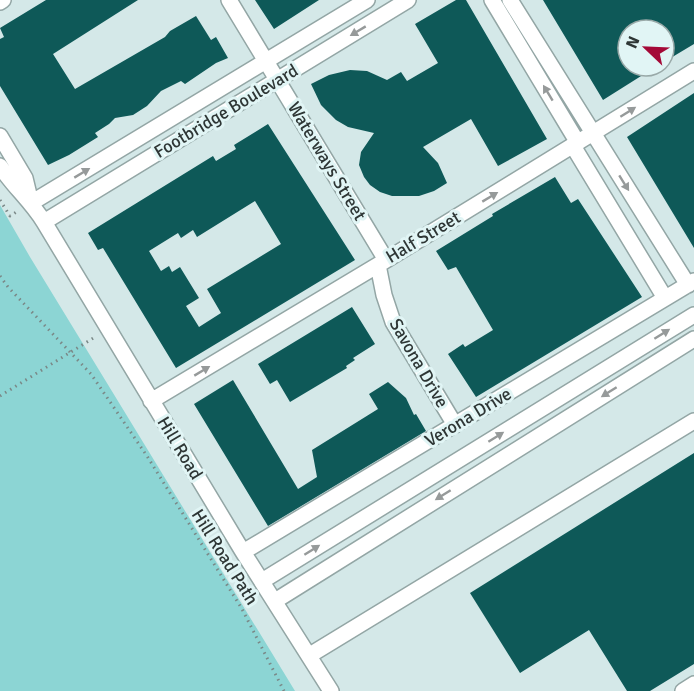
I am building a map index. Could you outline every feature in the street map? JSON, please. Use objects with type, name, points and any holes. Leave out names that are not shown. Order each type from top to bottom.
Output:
[{"type":"street","name":"Waterways Street","points":[[229,0],[278,79],[382,262]]},
{"type":"street","name":"Footbridge Boulevard","points":[[32,203],[367,0]]},
{"type":"street","name":"Footbridge Boulevard","points":[[44,222],[408,0]]},
{"type":"street","points":[[492,0],[665,298]]},
{"type":"street","points":[[510,0],[691,283]]},
{"type":"street","name":"Half Street","points":[[152,401],[694,71]]},
{"type":"street","name":"Hill Road","points":[[0,136],[25,178],[32,203]]},
{"type":"street","name":"Hill Road","points":[[0,166],[13,186],[32,203],[243,552],[332,691]]},
{"type":"street","name":"Savona Drive","points":[[382,262],[384,295],[393,322],[455,425]]},
{"type":"street","name":"Verona Drive","points":[[243,552],[691,283]]},
{"type":"street","name":"Verona Drive","points":[[262,581],[694,316]]},
{"type":"street","points":[[275,601],[694,339]]},
{"type":"street","points":[[310,655],[694,421]]},
{"type":"street","points":[[472,451],[484,470]]},
{"type":"street","points":[[683,691],[694,684]]},
{"type":"path","points":[[0,200],[10,216]]},
{"type":"path","name":"Hill Road Path","points":[[0,276],[91,374],[147,456],[242,609],[284,691]]},
{"type":"path","points":[[0,396],[90,340]]},
{"type":"shaded area","points":[[0,205],[30,257],[295,691],[0,691]]},
{"type":"building","points":[[46,0],[138,0],[53,54],[75,89],[165,37],[170,31],[196,16],[211,40],[216,37],[228,58],[216,63],[185,84],[181,81],[161,91],[147,106],[133,115],[115,118],[95,133],[98,137],[48,165],[0,86],[0,39],[4,37],[0,28]]},
{"type":"building","points":[[255,0],[319,0],[274,29]]},
{"type":"building","points":[[456,0],[466,0],[547,139],[498,166],[471,119],[423,147],[438,163],[447,183],[419,196],[392,196],[380,192],[370,185],[359,165],[361,152],[374,133],[348,127],[336,120],[321,105],[311,84],[329,75],[350,70],[367,71],[387,80],[401,72],[407,81],[438,63],[415,24]]},
{"type":"building","points":[[543,0],[694,0],[694,44],[676,55],[676,18],[616,18],[616,78],[638,78],[603,100]]},
{"type":"building","points":[[694,93],[694,248],[627,137]]},
{"type":"building","points":[[268,124],[355,260],[176,368],[103,248],[98,250],[88,233],[213,156],[216,161],[236,149],[234,145]],"holes":[[[255,201],[281,244],[207,289],[221,313],[199,327],[186,306],[199,298],[180,267],[172,272],[169,266],[161,271],[149,251],[178,233],[181,238],[193,230],[197,237]]]},
{"type":"building","points":[[555,177],[571,203],[578,199],[642,297],[476,397],[448,354],[463,344],[465,347],[493,330],[456,267],[448,270],[436,251],[493,216],[492,214]]},
{"type":"building","points":[[352,307],[375,344],[353,358],[355,360],[346,366],[347,368],[290,402],[277,380],[270,384],[258,364]]},
{"type":"building","points":[[233,380],[298,489],[317,477],[312,450],[378,409],[369,394],[388,382],[406,398],[414,415],[416,414],[426,431],[268,526],[194,404]]},
{"type":"building","points":[[694,453],[694,664],[650,691],[627,691],[589,630],[520,673],[470,593]]}]
